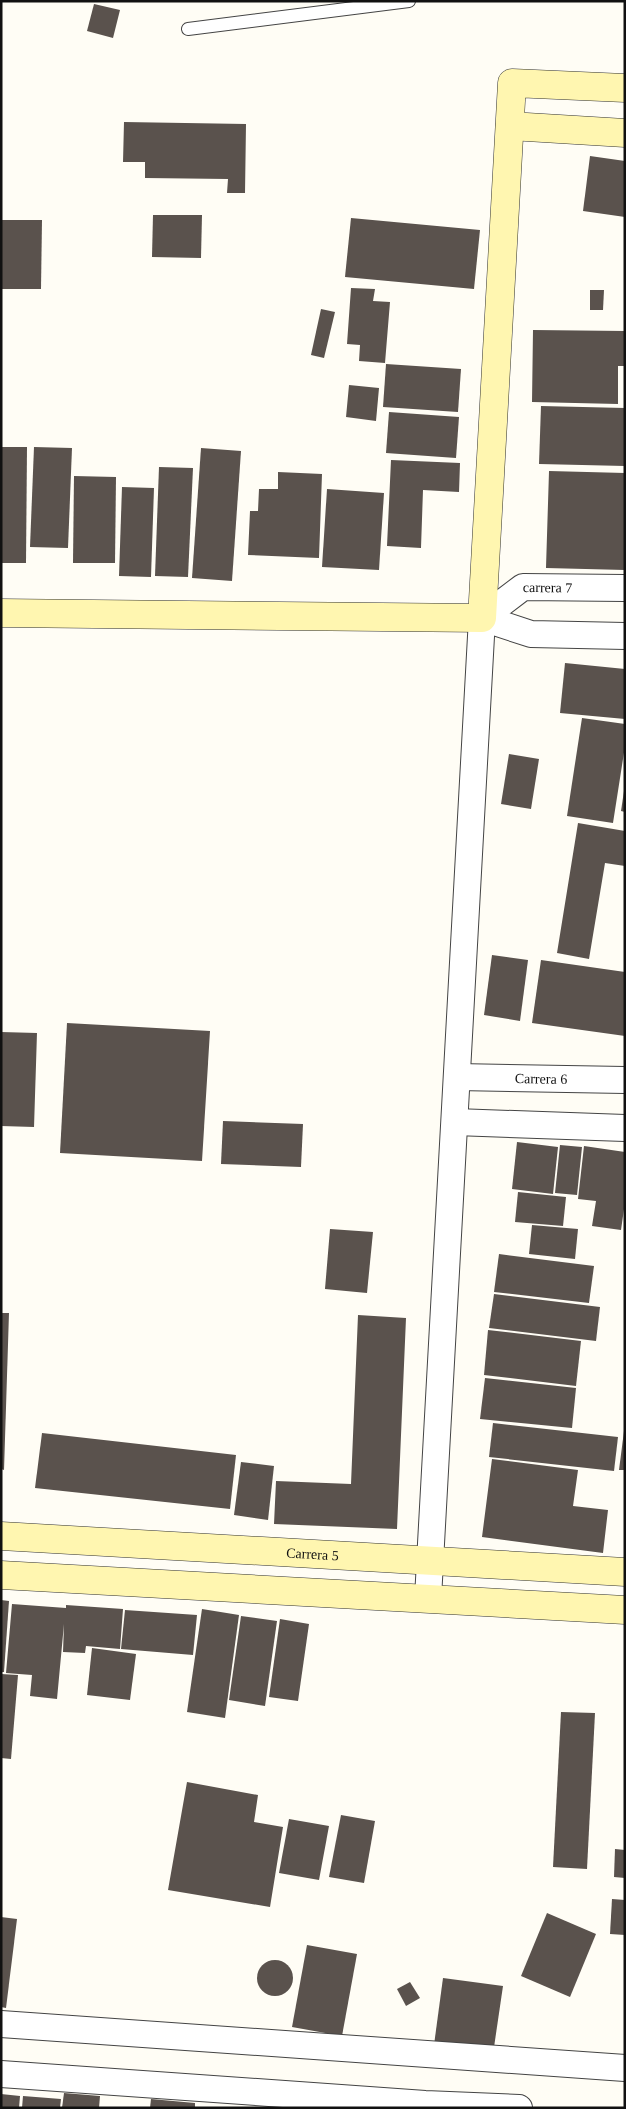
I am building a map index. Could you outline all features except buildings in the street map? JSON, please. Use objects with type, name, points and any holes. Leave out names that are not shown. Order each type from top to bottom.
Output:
[{"type":"main road","points":[[1,614],[482,618],[512,83],[625,88]]},
{"type":"main road","points":[[510,126],[625,133]]},
{"type":"main road","name":"Carrera 5","points":[[1,1536],[625,1572]]},
{"type":"main road","points":[[1,1575],[625,1610]]},
{"type":"street","name":"carrera 7","points":[[482,618],[523,586],[625,588]]},
{"type":"street","points":[[428,1598],[482,618],[530,634],[625,636]]},
{"type":"street","name":"Carrera 6","points":[[457,1077],[625,1080]]},
{"type":"street","points":[[455,1122],[625,1128]]},
{"type":"street","points":[[1,2024],[625,2068]]},
{"type":"street","points":[[1,2074],[424,2106],[519,2108]]},
{"type":"lane","points":[[188,29],[409,1]]}]
